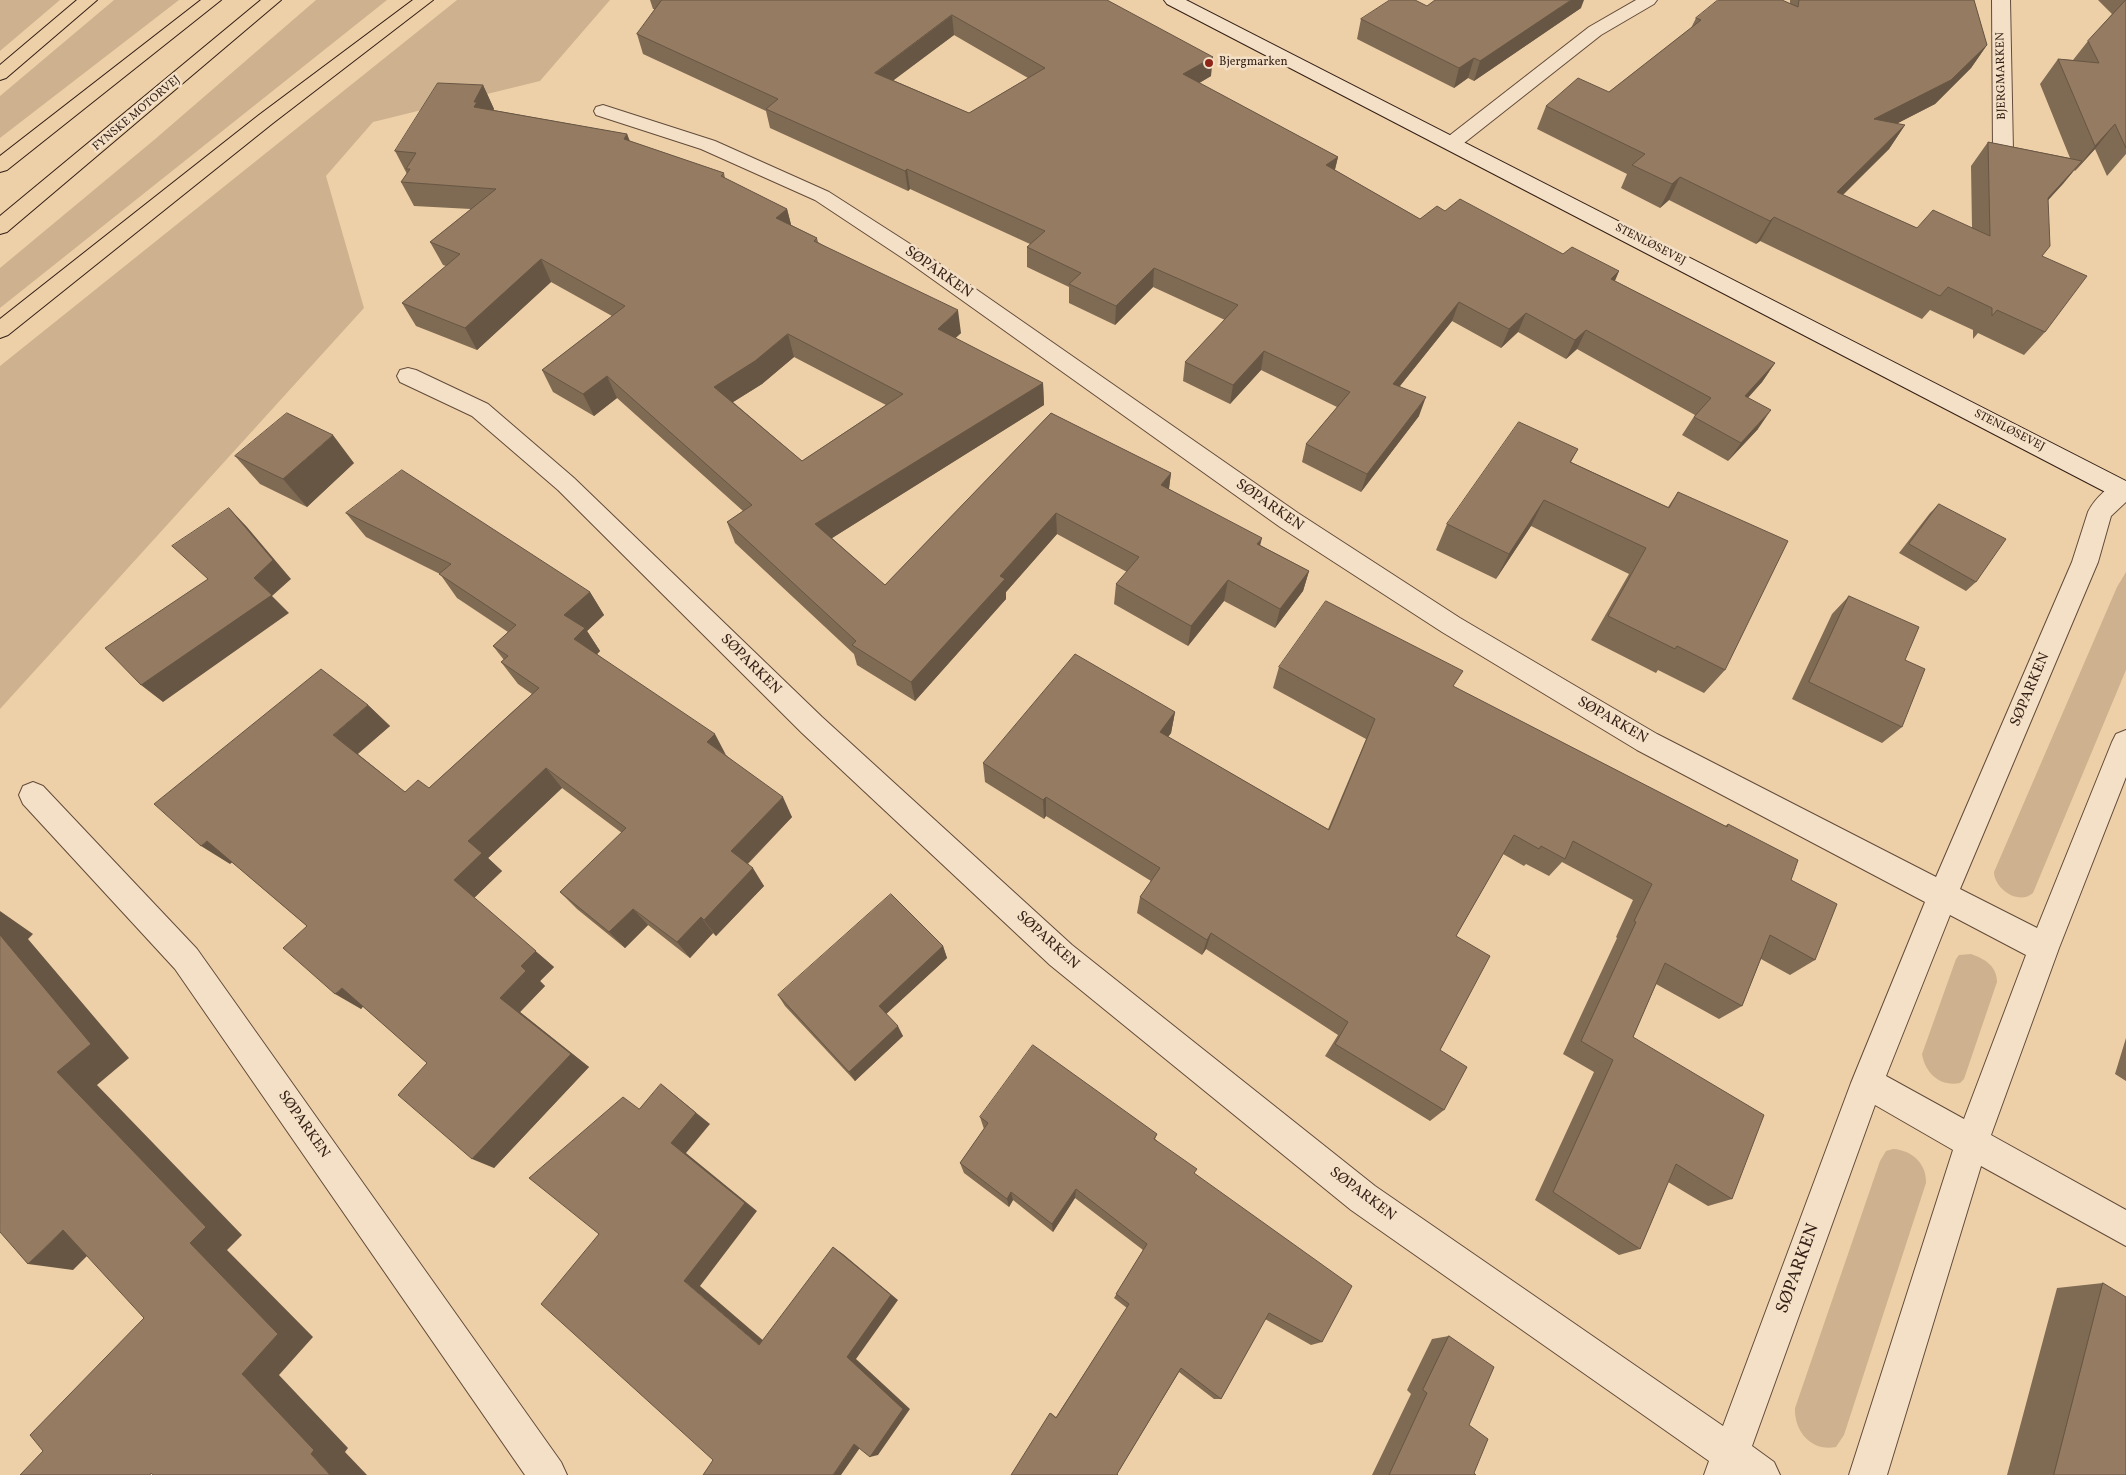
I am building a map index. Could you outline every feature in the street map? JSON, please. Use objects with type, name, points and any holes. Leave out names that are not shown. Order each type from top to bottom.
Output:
[{"type":"highway","points":[[0,74],[88,0]]},
{"type":"highway","points":[[0,166],[212,0]]},
{"type":"highway","name":"FYNSKE MOTORVEJ","points":[[0,227],[272,0]]},
{"type":"highway","points":[[0,330],[266,118],[424,0]]},
{"type":"street","name":"STENLØSEVEJ","points":[[1173,0],[2125,491]]},
{"type":"street","points":[[1452,143],[1595,31],[1648,0]]},
{"type":"street","name":"BJERGMARKEN","points":[[2001,0],[2003,151]]},
{"type":"street","name":"SØPARKEN","points":[[604,111],[708,145],[822,196],[914,256],[1289,520],[1451,625],[1647,742],[2044,948]]},
{"type":"street","name":"SØPARKEN","points":[[408,376],[480,410],[566,484],[812,725],[1061,955],[1363,1198],[1727,1465],[1761,1475]]},
{"type":"street","name":"SØPARKEN","points":[[1727,1465],[1867,1084],[1943,895],[2086,562],[2100,512],[2125,491]]},
{"type":"street","points":[[1868,1475],[1972,1142],[2044,948],[2126,742]]},
{"type":"street","name":"SØPARKEN","points":[[33,795],[186,959],[548,1475]]},
{"type":"street","points":[[1867,1084],[2126,1229]]},
{"type":"shaded area","points":[[0,0],[60,0],[0,51]]},
{"type":"shaded area","points":[[114,0],[179,0],[0,138],[0,96]]},
{"type":"shaded area","points":[[316,0],[387,0],[0,308],[0,268],[154,140]]},
{"type":"shaded area","points":[[457,0],[610,0],[540,81],[373,122],[326,176],[364,308],[0,709],[0,366]]},
{"type":"shaded area","points":[[2126,572],[2126,670],[2033,893],[2021,897],[2014,896],[2002,889],[1995,878],[1994,872],[2117,587]]},
{"type":"shaded area","points":[[1971,954],[1981,958],[1992,967],[1997,982],[1964,1079],[1960,1083],[1946,1083],[1930,1073],[1922,1054],[1956,959],[1959,955]]},
{"type":"shaded area","points":[[1893,1149],[1906,1152],[1917,1159],[1924,1170],[1926,1183],[1844,1435],[1836,1447],[1827,1448],[1812,1443],[1801,1432],[1795,1417],[1795,1408],[1880,1161],[1886,1151]]},
{"type":"building","points":[[662,0],[1107,0],[1213,57],[1183,74],[1338,157],[1326,165],[1420,219],[1437,206],[1445,211],[1460,199],[1563,254],[1572,247],[1619,271],[1611,279],[1775,363],[1745,396],[1771,410],[1741,443],[1694,417],[1711,398],[1586,330],[1575,340],[1526,313],[1509,329],[1459,302],[1393,384],[1426,397],[1367,474],[1306,444],[1350,392],[1264,351],[1233,385],[1185,362],[1238,305],[1154,268],[1116,306],[1069,284],[1081,273],[1027,247],[1045,231],[907,169],[905,171],[766,109],[778,99],[637,34]],"holes":[[[952,15],[1045,68],[969,113],[875,73]]]},
{"type":"building","points":[[1390,0],[1415,0],[1427,6],[1435,0],[1571,0],[1480,61],[1474,58],[1459,68],[1361,19]]},
{"type":"building","points":[[1718,0],[1782,0],[1798,7],[1799,0],[1974,0],[1987,45],[1951,80],[1874,119],[1905,125],[1837,192],[1917,228],[1933,210],[1990,236],[1988,142],[2082,161],[2048,198],[2050,246],[2042,256],[2087,276],[2045,332],[1997,310],[1992,316],[1992,308],[1948,287],[1940,296],[1774,217],[1770,221],[1680,177],[1672,184],[1632,165],[1645,154],[1546,106],[1578,78],[1609,92],[1701,20],[1696,18]]},
{"type":"building","points":[[2126,0],[2126,148],[2115,124],[2095,146],[2058,59],[2099,63],[2088,41]]},
{"type":"building","points":[[438,83],[483,85],[474,102],[477,102],[474,107],[627,134],[624,139],[724,173],[721,176],[787,209],[776,218],[817,238],[814,241],[958,310],[938,329],[1043,383],[815,524],[885,585],[1051,413],[1171,473],[1161,485],[1262,538],[1257,544],[1309,571],[1280,609],[1228,580],[1191,626],[1116,584],[1139,557],[1056,513],[1000,576],[1005,579],[911,682],[852,645],[856,641],[727,522],[752,505],[607,376],[583,394],[542,370],[625,306],[541,259],[465,328],[402,303],[460,254],[430,242],[496,189],[401,182],[410,169],[406,169],[416,153],[395,151]],"holes":[[[788,334],[903,394],[802,461],[714,387],[755,361]]]},
{"type":"building","points":[[287,413],[333,435],[283,479],[235,456]]},
{"type":"building","points":[[1519,422],[1578,449],[1570,462],[1669,508],[1678,492],[1788,541],[1725,670],[1677,646],[1675,649],[1608,616],[1646,548],[1544,500],[1509,554],[1447,524]]},
{"type":"building","points":[[402,470],[590,592],[564,615],[585,628],[574,639],[715,734],[707,742],[783,797],[731,851],[753,868],[704,920],[701,917],[677,942],[633,909],[609,932],[560,892],[626,828],[546,768],[468,841],[482,853],[454,880],[536,951],[521,966],[526,971],[500,998],[571,1054],[472,1159],[398,1095],[427,1063],[342,988],[335,994],[283,948],[307,926],[207,841],[201,846],[154,804],[321,669],[368,705],[333,735],[405,792],[418,780],[429,788],[539,688],[501,662],[508,656],[493,646],[516,625],[439,574],[451,564],[346,513]]},
{"type":"building","points":[[1939,504],[2006,539],[1976,582],[1909,544]]},
{"type":"building","points":[[229,508],[273,560],[254,578],[272,595],[141,685],[105,648],[208,579],[172,546]]},
{"type":"building","points":[[1849,596],[1919,627],[1905,660],[1925,669],[1902,727],[1809,682]]},
{"type":"building","points":[[1326,601],[1463,671],[1453,686],[1727,827],[1728,824],[1798,860],[1791,880],[1837,904],[1815,960],[1770,935],[1742,1006],[1665,963],[1633,1037],[1764,1115],[1732,1199],[1676,1164],[1640,1249],[1553,1192],[1613,1060],[1581,1041],[1652,884],[1573,841],[1565,859],[1541,846],[1539,849],[1514,835],[1456,936],[1490,956],[1440,1050],[1467,1067],[1444,1110],[1335,1044],[1348,1022],[1211,933],[1207,940],[1140,897],[1160,868],[1046,797],[1043,800],[983,763],[1075,654],[1175,712],[1160,732],[1329,830],[1375,719],[1279,667]]},
{"type":"building","points":[[891,894],[943,946],[879,1006],[898,1026],[849,1072],[778,995]]},
{"type":"building","points":[[0,935],[91,1044],[57,1072],[206,1227],[190,1243],[278,1334],[242,1374],[314,1450],[311,1454],[330,1475],[153,1475],[151,1473],[150,1475],[20,1475],[43,1451],[30,1435],[144,1318],[63,1230],[28,1264],[0,1232]]},
{"type":"building","points":[[1033,1045],[1157,1134],[1154,1139],[1197,1169],[1194,1173],[1352,1286],[1322,1342],[1269,1313],[1221,1399],[1181,1368],[1118,1475],[1011,1475],[1050,1413],[1056,1418],[1129,1304],[1116,1294],[1147,1244],[1076,1189],[1052,1224],[1011,1192],[1007,1199],[960,1163],[988,1123],[980,1117]]},
{"type":"building","points":[[661,1084],[696,1113],[671,1143],[745,1203],[684,1281],[759,1345],[833,1247],[891,1295],[847,1357],[903,1409],[870,1457],[854,1444],[833,1475],[703,1475],[713,1460],[541,1304],[599,1234],[529,1178],[623,1097],[639,1109]]},
{"type":"building","points":[[2103,1283],[2126,1297],[2126,1475],[2054,1475]]},
{"type":"building","points":[[1449,1336],[1494,1367],[1469,1425],[1488,1439],[1474,1473],[1476,1475],[1389,1475],[1427,1393],[1423,1390]]},
{"type":"place","name":"Bjergmarken","points":[[1209,63]]}]
